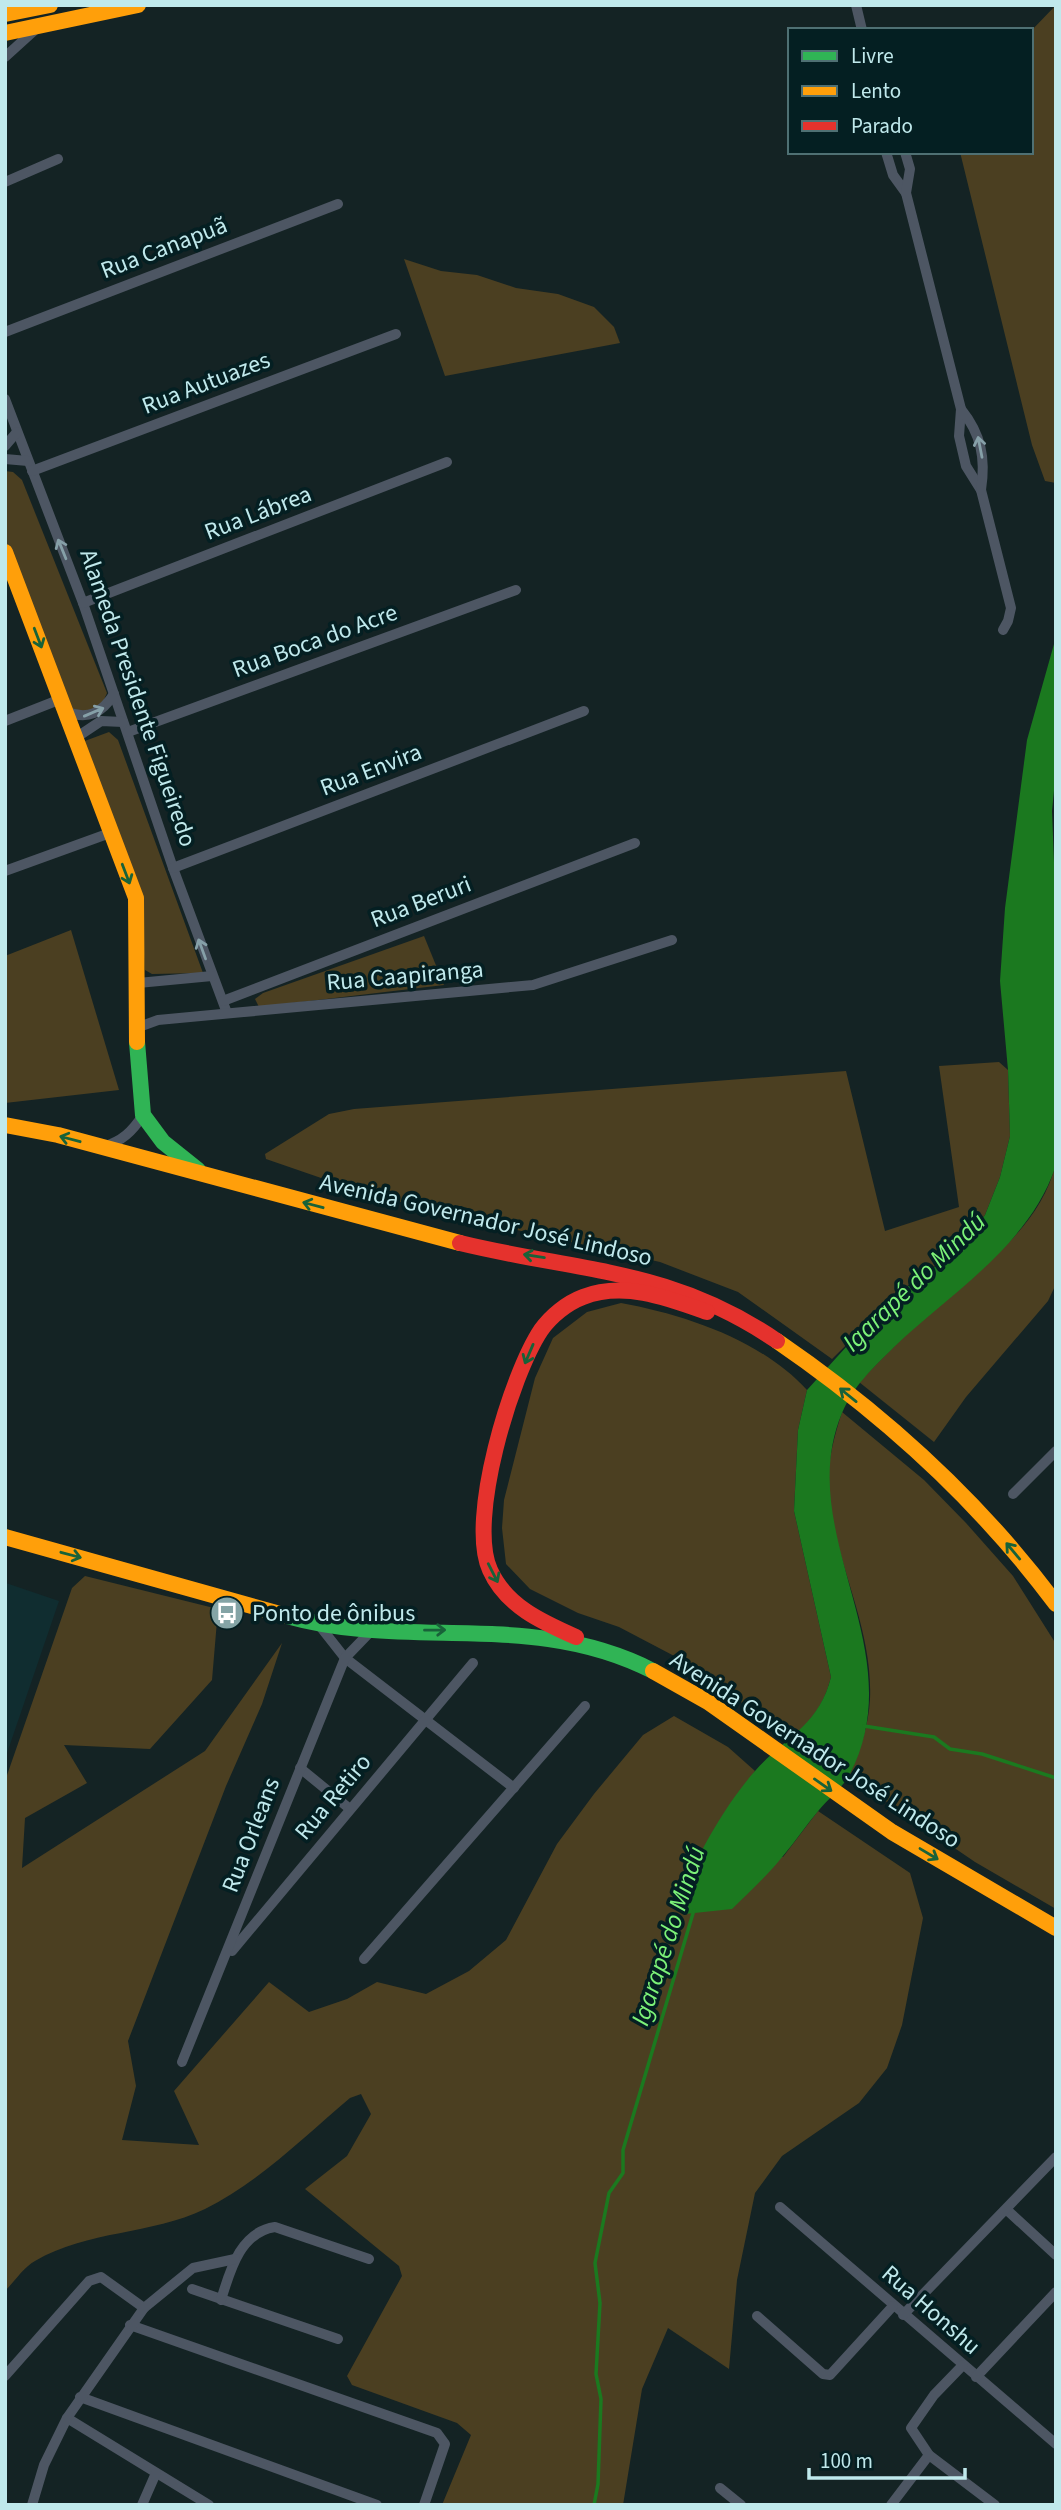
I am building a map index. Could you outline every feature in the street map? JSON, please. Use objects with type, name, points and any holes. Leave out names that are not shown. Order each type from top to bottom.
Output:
[{"type":"main road","points":[[5,14],[50,5]]},
{"type":"main road","points":[[5,33],[138,5]]},
{"type":"main road","points":[[5,552],[9,573],[77,737],[137,905],[136,1028],[143,1115],[163,1142],[206,1176]]},
{"type":"main road","name":"Avenida Governador José Lindoso","points":[[5,1125],[101,1147],[482,1248],[617,1270],[706,1301],[802,1357],[894,1433],[962,1494],[1049,1586],[1056,1604]]},
{"type":"main road","points":[[601,1649],[538,1620],[519,1607],[501,1588],[485,1556],[482,1520],[497,1451],[530,1350],[542,1329],[560,1310],[584,1296],[609,1292],[643,1293],[760,1331]]},
{"type":"main road","name":"Avenida Governador José Lindoso","points":[[5,1537],[319,1625],[371,1631],[467,1630],[511,1633],[601,1649],[683,1685],[871,1818],[1056,1928]]},
{"type":"street","points":[[856,5],[862,28]]},
{"type":"street","points":[[5,57],[38,26]]},
{"type":"street","points":[[887,154],[893,175],[906,193],[961,409],[959,436],[966,467],[981,490],[1010,608],[1009,621],[1003,630]]},
{"type":"street","points":[[906,154],[910,169],[906,193]]},
{"type":"street","points":[[5,182],[58,159]]},
{"type":"street","name":"Rua Canapuã","points":[[5,332],[338,204]]},
{"type":"street","name":"Rua Autuazes","points":[[30,466],[396,334]]},
{"type":"street","name":"Alameda Presidente Figueiredo","points":[[5,399],[83,603],[173,868],[225,1007]]},
{"type":"street","points":[[961,409],[978,433],[984,465],[981,490]]},
{"type":"street","points":[[5,446],[17,432]]},
{"type":"street","points":[[5,459],[30,466]]},
{"type":"street","name":"Rua Lábrea","points":[[83,603],[447,462]]},
{"type":"street","name":"Rua Boca do Acre","points":[[77,737],[101,721],[126,727],[516,590]]},
{"type":"street","points":[[5,721],[64,706],[90,716],[104,708],[114,694]]},
{"type":"street","name":"Rua Envira","points":[[173,868],[584,711]]},
{"type":"street","points":[[5,871],[110,833]]},
{"type":"street","name":"Rua Beruri","points":[[225,1007],[635,843]]},
{"type":"street","name":"Rua Caapiranga","points":[[136,1028],[158,1020],[225,1007],[533,985],[672,940]]},
{"type":"street","points":[[158,1020],[146,1013],[138,986],[212,976]]},
{"type":"street","points":[[101,1147],[120,1141],[134,1129],[143,1115]]},
{"type":"street","points":[[1013,1494],[1056,1451]]},
{"type":"street","points":[[319,1625],[345,1658],[514,1788]]},
{"type":"street","name":"Rua Orleans","points":[[182,2062],[345,1658],[371,1631]]},
{"type":"street","name":"Rua Retiro","points":[[226,1958],[473,1663]]},
{"type":"street","points":[[364,1959],[585,1706]]},
{"type":"street","points":[[300,1768],[351,1809]]},
{"type":"street","points":[[903,2315],[1056,2157]]},
{"type":"street","name":"Rua Honshu","points":[[780,2207],[1056,2444]]},
{"type":"street","points":[[1007,2210],[1056,2255]]},
{"type":"street","points":[[221,2300],[234,2259],[249,2240],[266,2228],[275,2227],[369,2259]]},
{"type":"street","points":[[32,2505],[44,2465],[67,2418],[130,2325],[144,2308],[193,2268],[234,2259]]},
{"type":"street","points":[[5,2376],[89,2281],[101,2277],[144,2308]]},
{"type":"street","points":[[192,2289],[338,2339]]},
{"type":"street","points":[[976,2377],[1056,2292]]},
{"type":"street","points":[[757,2316],[823,2374],[830,2375],[893,2306]]},
{"type":"street","points":[[130,2325],[437,2433],[445,2444],[424,2505]]},
{"type":"street","points":[[963,2365],[912,2423],[912,2433],[929,2455],[995,2505]]},
{"type":"street","points":[[80,2397],[377,2505]]},
{"type":"street","points":[[67,2418],[209,2505]]},
{"type":"street","points":[[891,2505],[929,2455]]},
{"type":"street","points":[[142,2505],[156,2473]]},
{"type":"street","points":[[720,2488],[741,2505]]},
{"type":"shaded area","points":[[1056,5],[1056,483],[1045,481],[1032,445],[960,154],[1033,154],[1033,29]]},
{"type":"shaded area","points":[[404,259],[441,271],[477,275],[516,288],[558,294],[594,307],[614,327],[620,343],[445,376]]},
{"type":"shaded area","points":[[5,471],[13,472],[22,480],[107,693],[100,708],[78,713],[67,705],[5,540]]},
{"type":"shaded area","points":[[1056,637],[1056,770],[1052,811],[1056,913],[1055,1168],[1043,1196],[1007,1245],[879,1362],[858,1385],[842,1413],[831,1458],[831,1502],[839,1547],[862,1636],[869,1682],[866,1728],[850,1774],[765,1877],[732,1909],[685,1914],[686,1887],[716,1826],[755,1771],[810,1719],[826,1694],[831,1677],[794,1511],[798,1430],[807,1390],[887,1302],[959,1249],[985,1215],[1000,1177],[1010,1136],[1008,1070],[1000,981],[1005,908],[1027,740]]},
{"type":"shaded area","points":[[109,732],[118,740],[203,973],[152,974],[145,970],[141,907],[82,742]]},
{"type":"shaded area","points":[[71,930],[119,1090],[5,1103],[5,956]]},
{"type":"shaded area","points":[[424,936],[444,985],[259,1007],[255,999],[263,993]]},
{"type":"shaded area","points":[[999,1062],[1008,1070],[1010,1136],[1000,1177],[985,1215],[959,1249],[903,1289],[832,1359],[738,1292],[660,1262],[437,1212],[353,1189],[266,1159],[265,1154],[329,1114],[354,1109],[846,1071],[885,1231],[959,1207],[939,1066]]},
{"type":"shaded area","points":[[1056,1163],[1056,1284],[1048,1301],[966,1397],[934,1442],[859,1382],[919,1321],[986,1264],[1021,1229],[1048,1187]]},
{"type":"shaded area","points":[[621,1303],[671,1315],[721,1332],[768,1357],[807,1390],[798,1430],[794,1511],[831,1677],[816,1712],[789,1740],[699,1669],[619,1627],[578,1613],[530,1589],[506,1564],[502,1528],[504,1500],[535,1378],[553,1338],[587,1312]]},
{"type":"shaded area","points":[[842,1412],[924,1480],[966,1523],[1013,1576],[1056,1644],[1056,1909],[975,1862],[849,1776],[863,1739],[870,1699],[866,1648],[833,1526],[829,1501],[831,1456]]},
{"type":"shaded area","points":[[85,1576],[218,1609],[212,1680],[150,1749],[64,1745],[87,1783],[25,1818],[22,1868],[205,1751],[282,1643],[262,1704],[226,1786],[128,2041],[136,2086],[122,2140],[199,2145],[174,2091],[269,1982],[309,2012],[347,1999],[377,1982],[426,1994],[469,1971],[506,1940],[557,1844],[594,1794],[643,1735],[674,1716],[728,1747],[755,1771],[704,1850],[783,1857],[818,1811],[910,1873],[923,1918],[902,2025],[887,2068],[859,2103],[782,2156],[755,2193],[737,2280],[729,2369],[668,2328],[642,2389],[623,2505],[442,2505],[471,2435],[457,2423],[352,2385],[347,2376],[402,2276],[399,2266],[305,2189],[347,2156],[371,2114],[361,2094],[350,2098],[280,2158],[225,2198],[205,2209],[163,2224],[76,2243],[55,2251],[31,2264],[5,2291],[5,1781],[72,1588]]},
{"type":"shaded area","points":[[6,1583],[59,1601],[5,1759],[5,1586]]},
{"type":"waterway","points":[[864,1726],[934,1737],[950,1749],[982,1754],[1056,1778]]},
{"type":"waterway","name":"Igarapé do Mindú","points":[[594,2505],[598,2484],[601,2399],[596,2374],[600,2303],[595,2263],[609,2193],[623,2173],[623,2150],[694,1910]]},
{"type":"traffic: fast","points":[[137,1042],[143,1115],[163,1142],[198,1170]]},
{"type":"traffic: fast","points":[[287,1616],[333,1626],[379,1631],[471,1633],[562,1641],[608,1652],[653,1671]]},
{"type":"traffic: slow","points":[[5,14],[50,5]]},
{"type":"traffic: slow","points":[[5,33],[138,5]]},
{"type":"traffic: slow","points":[[5,552],[136,898],[137,1042]]},
{"type":"traffic: slow","points":[[5,1125],[58,1135],[460,1243]]},
{"type":"traffic: slow","points":[[777,1341],[854,1398],[927,1461],[995,1530],[1056,1604]]},
{"type":"traffic: slow","points":[[5,1537],[287,1616]]},
{"type":"traffic: slow","points":[[653,1671],[708,1702],[892,1832],[1056,1928]]},
{"type":"traffic: jam","points":[[460,1243],[661,1286],[699,1299],[738,1317],[777,1341]]},
{"type":"traffic: jam","points":[[576,1637],[538,1619],[505,1594],[490,1570],[484,1547],[488,1484],[517,1379],[529,1351],[545,1325],[565,1306],[583,1297],[598,1292],[630,1291],[661,1297],[707,1312]]},
{"type":"place","name":"Ponto de ônibus","points":[[227,1613]]}]
